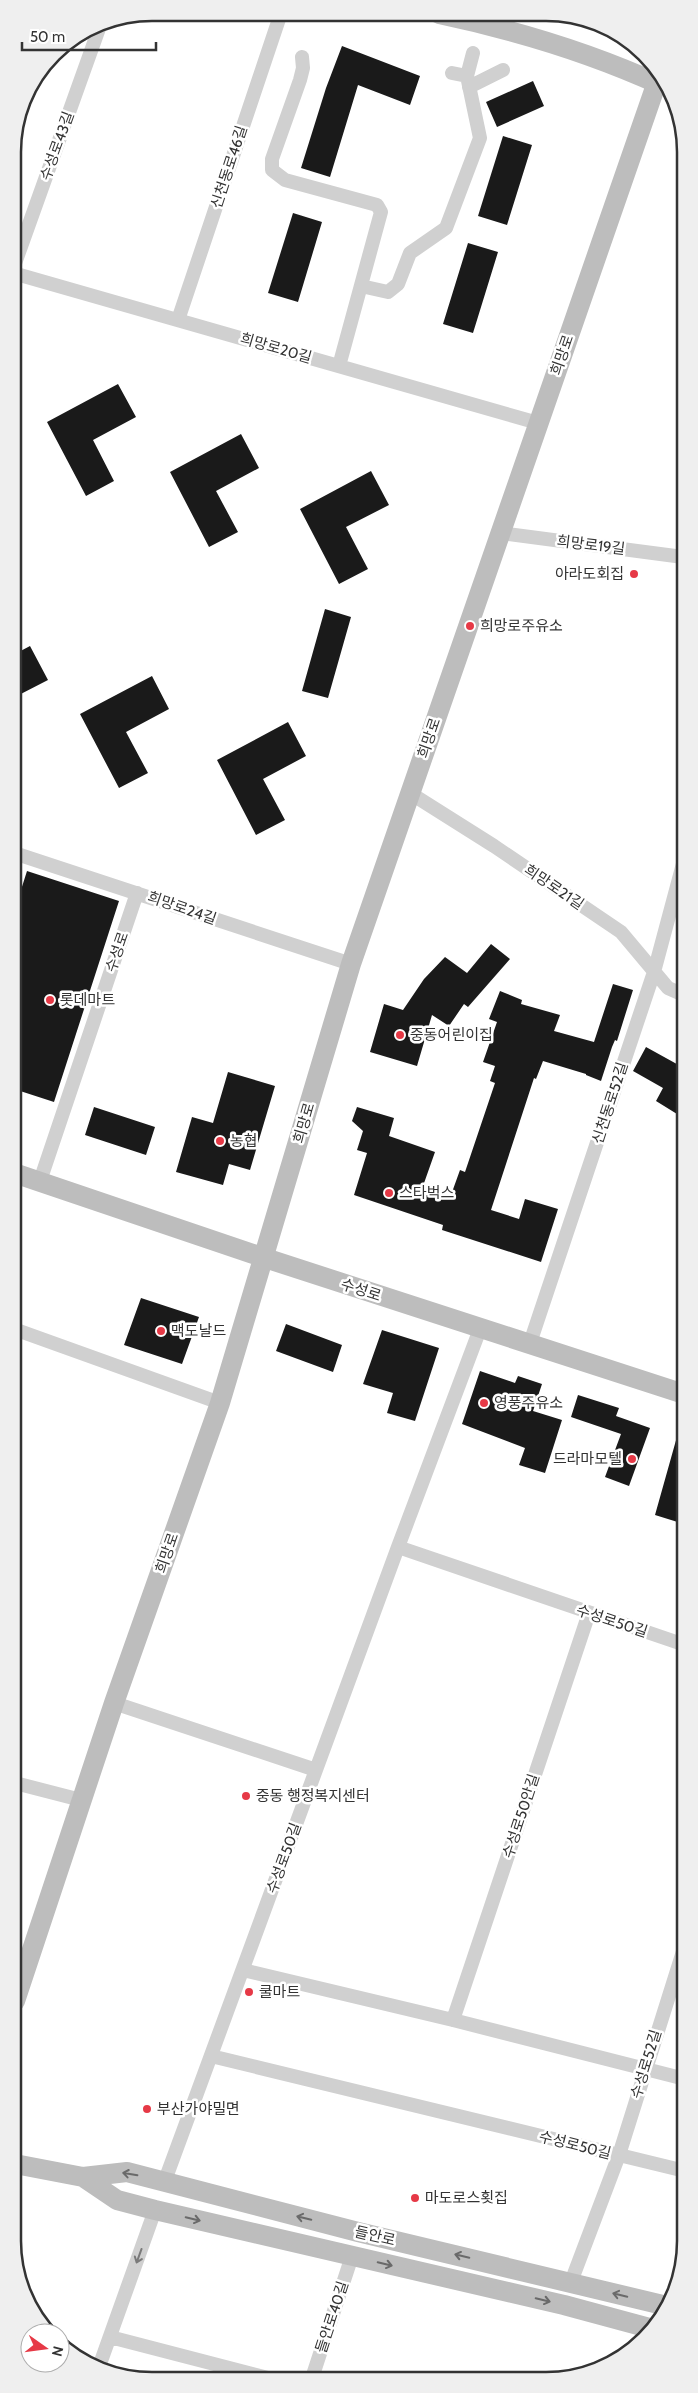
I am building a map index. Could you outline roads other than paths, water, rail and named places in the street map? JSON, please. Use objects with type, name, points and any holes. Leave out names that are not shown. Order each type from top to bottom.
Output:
[{"type":"main road","points":[[473,21],[586,55],[655,81]]},
{"type":"main road","name":"희망로","points":[[21,1982],[114,1703],[220,1403],[351,964],[538,423],[658,85]]},
{"type":"main road","name":"수성로","points":[[22,1175],[264,1258],[676,1391]]},
{"type":"main road","name":"들안로","points":[[21,2165],[83,2177],[127,2172],[164,2183],[660,2304]]},
{"type":"main road","name":"들안로","points":[[83,2177],[117,2200],[564,2305],[644,2327]]},
{"type":"street","name":"신천동로46길","points":[[178,320],[277,22]]},
{"type":"street","name":"수성로43길","points":[[22,244],[97,34]]},
{"type":"street","points":[[361,286],[388,292],[398,284],[410,253],[446,228],[480,138],[468,82],[472,53]]},
{"type":"street","points":[[302,56],[303,68],[300,80],[272,159],[272,170],[285,180],[377,205],[381,212],[339,366]]},
{"type":"street","points":[[452,73],[468,82],[503,70]]},
{"type":"street","name":"희망로20길","points":[[22,276],[538,423]]},
{"type":"street","name":"희망로19길","points":[[500,533],[677,556]]},
{"type":"street","name":"희망로21길","points":[[410,793],[494,846],[621,932],[668,988],[677,992]]},
{"type":"street","name":"희망로24길","points":[[22,855],[351,964]]},
{"type":"street","name":"신천동로52길","points":[[530,1343],[654,972],[677,887]]},
{"type":"street","name":"수성로","points":[[40,1181],[137,893]]},
{"type":"street","name":"수성로50길","points":[[164,2183],[480,1329]]},
{"type":"street","points":[[21,1332],[220,1403]]},
{"type":"street","name":"수성로50길","points":[[398,1547],[676,1642]]},
{"type":"street","name":"수성로50안길","points":[[453,2020],[588,1613]]},
{"type":"street","points":[[114,1703],[316,1770]]},
{"type":"street","points":[[21,1785],[81,1800]]},
{"type":"street","points":[[243,1970],[453,2020],[676,2077]]},
{"type":"street","name":"수성로52길","points":[[571,2282],[619,2155],[676,1972]]},
{"type":"street","name":"수성로50길","points":[[211,2056],[619,2155]]},
{"type":"street","points":[[619,2155],[676,2169]]},
{"type":"street","points":[[101,2361],[155,2210]]},
{"type":"street","name":"들안로40길","points":[[314,2372],[352,2256]]},
{"type":"street","points":[[110,2337],[245,2372]]},
{"type":"place","name":"아라도회집","points":[[634,574]]},
{"type":"place","name":"희망로주유소","points":[[470,626]]},
{"type":"place","name":"롯데마트","points":[[50,1000]]},
{"type":"place","name":"중동어린이집","points":[[400,1035]]},
{"type":"place","name":"농협","points":[[220,1141]]},
{"type":"place","name":"스타벅스","points":[[389,1193]]},
{"type":"place","name":"맥도날드","points":[[161,1331]]},
{"type":"place","name":"영풍주유소","points":[[484,1403]]},
{"type":"place","name":"드라마모텔","points":[[632,1459]]},
{"type":"place","name":"중동 행정복지센터","points":[[246,1796]]},
{"type":"place","name":"쿨마트","points":[[249,1992]]},
{"type":"place","name":"부산가야밀면","points":[[147,2109]]},
{"type":"place","name":"마도로스횟집","points":[[415,2198]]}]
